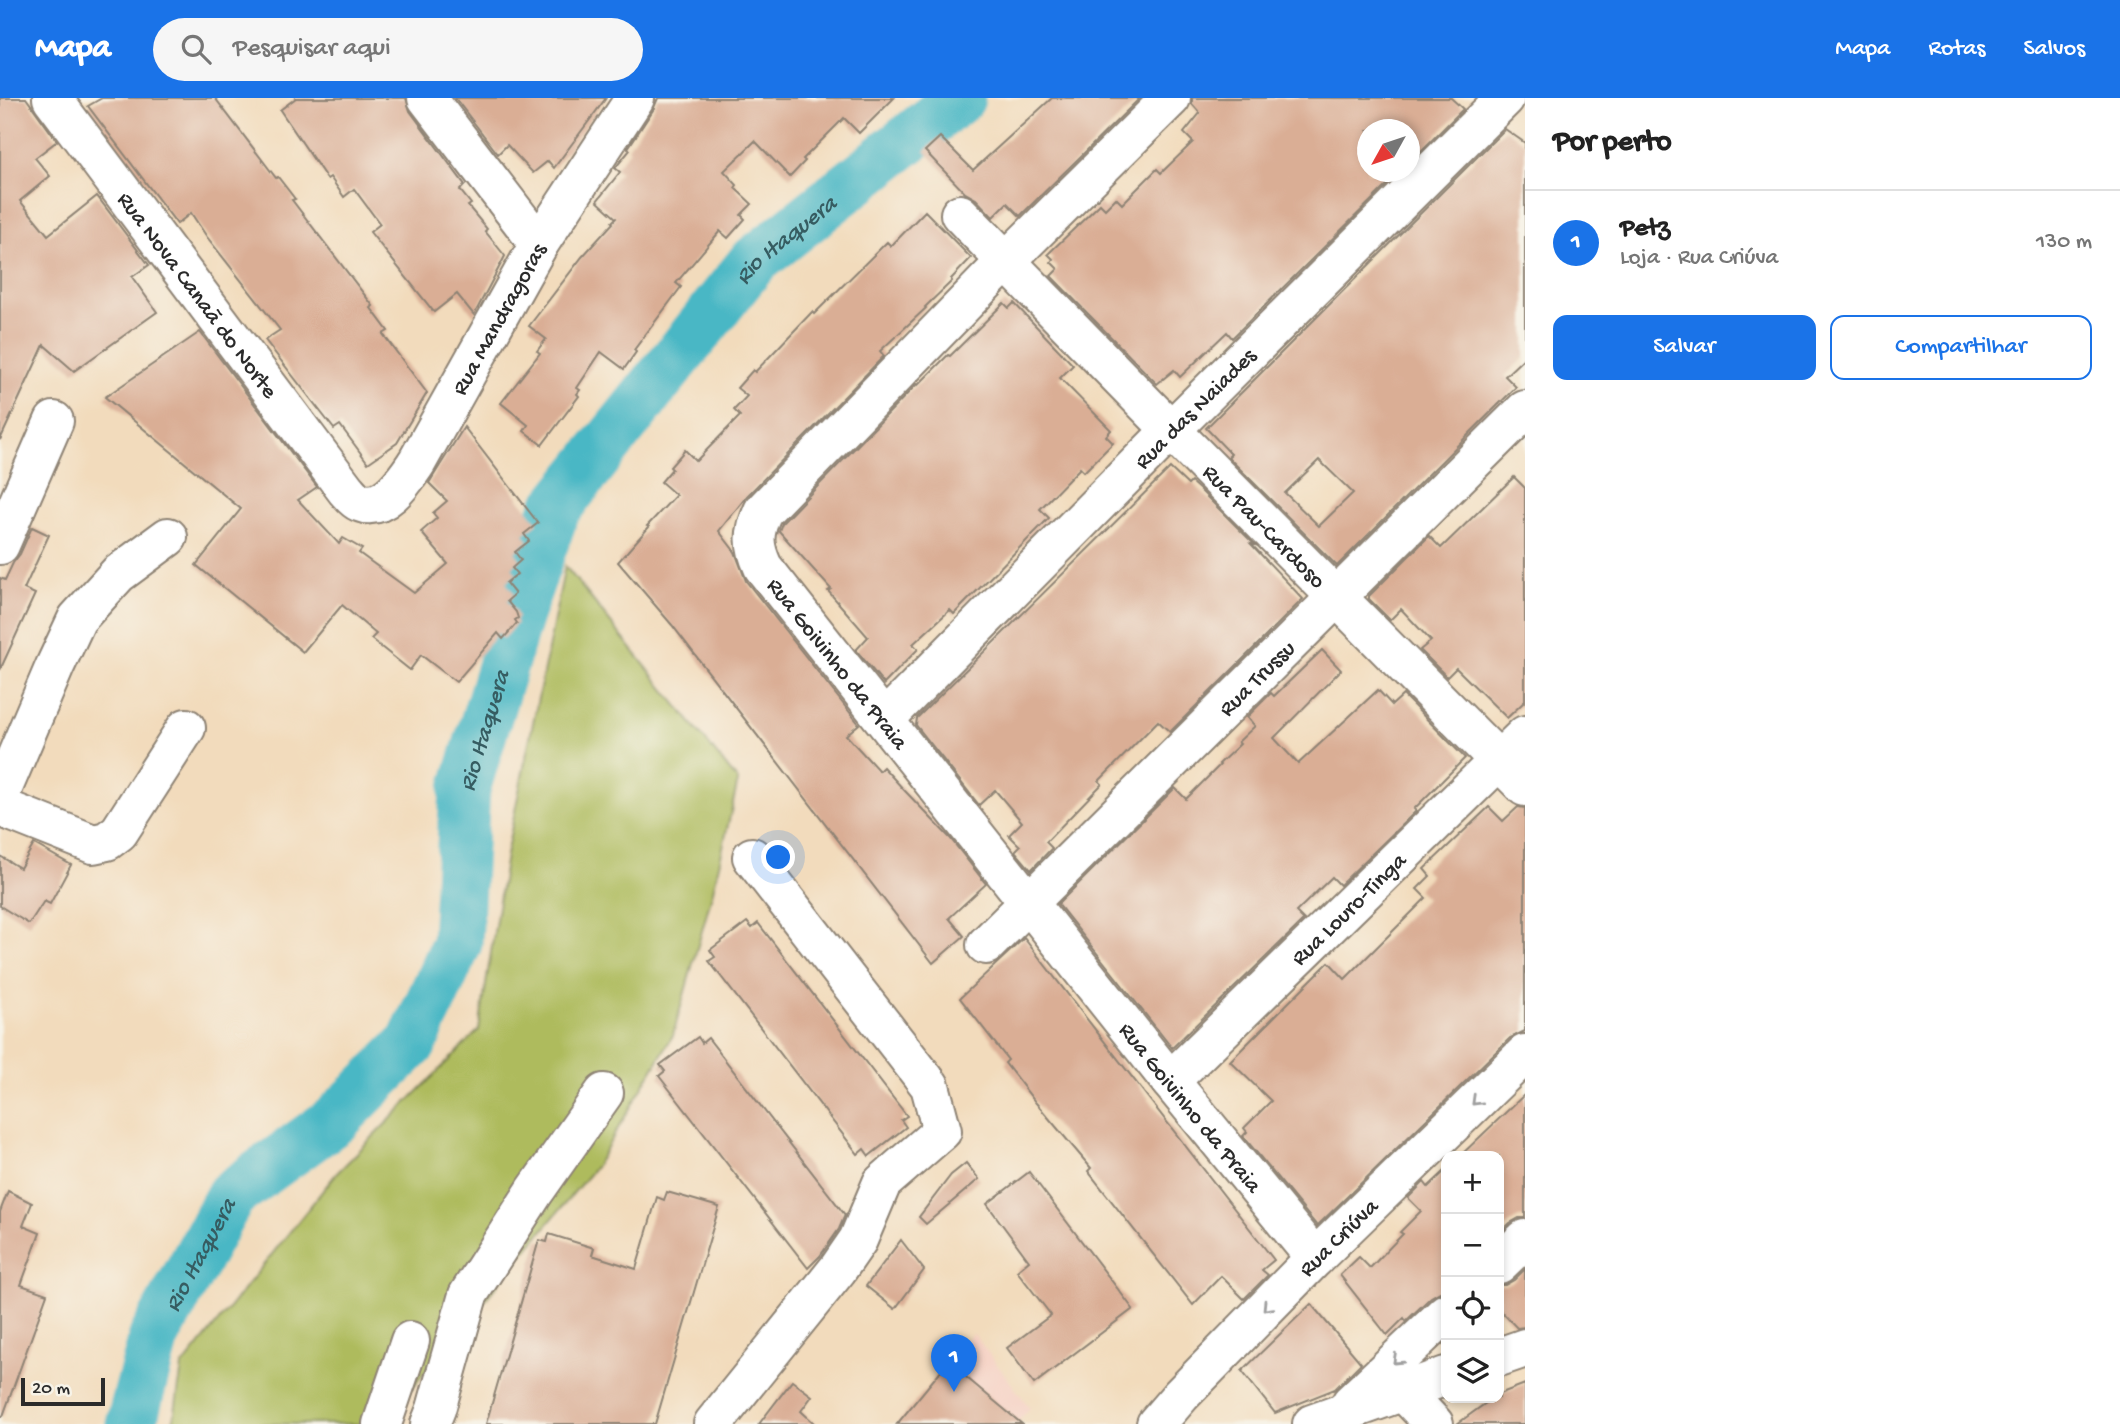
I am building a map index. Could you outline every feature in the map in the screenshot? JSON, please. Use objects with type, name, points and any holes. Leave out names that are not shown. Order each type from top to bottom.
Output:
[{"type":"street","name":"Rua Nova Canaã do Norte","points":[[52,98],[346,490]]},
{"type":"street","points":[[427,98],[539,244]]},
{"type":"street","name":"Rua Mandragoras","points":[[346,490],[358,502],[372,503],[385,499],[401,485],[468,374],[539,244],[635,98]]},
{"type":"street","name":"Rua Goivinho da Praia","points":[[1171,98],[1006,261],[763,511],[757,524],[756,550],[764,567],[1170,1081],[1315,1258]]},
{"type":"street","name":"Rua das Naiades","points":[[885,719],[1505,98]]},
{"type":"street","name":"Rua Pau-Cardoso","points":[[960,214],[1338,597],[1512,748],[1525,787]]},
{"type":"street","name":"Rua Trussu","points":[[986,945],[1525,410]]},
{"type":"street","points":[[0,545],[54,421]]},
{"type":"street","points":[[0,795],[77,619],[118,575],[167,537]]},
{"type":"street","points":[[0,807],[93,844],[107,841],[120,832],[186,727]]},
{"type":"street","name":"Rua Louro-Tinga","points":[[1170,1081],[1512,748]]},
{"type":"street","points":[[713,1424],[858,1240],[882,1183],[942,1130],[930,1086],[752,857]]},
{"type":"street","name":"Rua Criúva","points":[[1156,1424],[1315,1258],[1525,1054]]},
{"type":"street","points":[[430,1424],[468,1295],[535,1191],[604,1093]]},
{"type":"street","points":[[1504,1259],[1525,1239]]},
{"type":"street","points":[[1327,1418],[1441,1318]]},
{"type":"street","points":[[382,1424],[410,1341]]},
{"type":"street","points":[[1504,1355],[1525,1348]]},
{"type":"street","points":[[1327,1418],[1441,1378]]},
{"type":"street","points":[[1403,1391],[1434,1424]]},
{"type":"shaded area","points":[[973,1333],[1030,1408],[1016,1424],[897,1424]]},
{"type":"green space","points":[[565,566],[738,781],[713,891],[673,1035],[596,1166],[382,1424],[173,1424],[182,1367],[336,1174],[479,1030],[506,855]]},
{"type":"building","points":[[0,98],[26,98],[57,141],[35,158],[50,176],[20,201],[48,235],[97,196],[149,265],[132,277],[157,312],[74,371],[44,345],[0,440]]},
{"type":"building","points":[[102,98],[215,98],[295,199],[292,200],[373,306],[371,308],[388,331],[383,334],[427,393],[397,443],[368,463],[340,425],[334,429],[265,340],[280,330],[191,213],[177,224],[88,106]]},
{"type":"building","points":[[296,98],[406,98],[410,111],[465,185],[460,190],[471,204],[468,206],[505,256],[474,315],[457,294],[434,312],[370,232],[380,224],[354,189],[344,197],[330,177],[327,179],[280,110]]},
{"type":"building","points":[[455,98],[606,98],[554,168],[548,161],[533,173],[507,145],[498,154]]},
{"type":"building","points":[[658,98],[894,98],[859,133],[844,118],[803,159],[805,161],[790,177],[755,141],[724,171],[737,185],[735,188],[752,204],[741,215],[745,219],[728,238],[720,231],[676,283],[681,287],[634,350],[636,352],[624,369],[601,352],[577,388],[580,390],[577,394],[579,396],[542,445],[524,431],[528,425],[501,403],[540,353],[537,351],[546,339],[529,326],[616,218],[597,201],[620,172],[615,168],[630,150],[628,148]]},
{"type":"building","points":[[1052,98],[1140,98],[1020,216],[1007,203],[993,217],[976,199],[965,193],[925,151],[940,137],[973,170]]},
{"type":"building","points":[[1192,98],[1451,98],[1463,109],[1420,152],[1420,119],[1357,119],[1357,182],[1390,182],[1232,338],[1227,332],[1180,377],[1174,370],[1157,384],[1051,276],[1058,269],[1048,254],[1100,204],[1105,209],[1116,198],[1122,204],[1157,169],[1161,173],[1193,142],[1184,133],[1200,113],[1192,104]]},
{"type":"building","points":[[1505,129],[1525,143],[1525,357],[1505,376],[1516,387],[1337,566],[1228,457],[1231,454],[1206,428]],"holes":[[[1319,460],[1353,493],[1319,526],[1285,493]]]},
{"type":"building","points":[[925,211],[971,258],[926,308],[880,351],[884,356],[747,496],[719,531],[735,552],[746,581],[859,724],[846,735],[879,771],[883,767],[950,838],[986,884],[949,918],[964,936],[933,963],[672,625],[618,562],[676,495],[661,482],[672,469],[670,467],[685,450],[696,461],[740,416],[734,410],[747,396],[737,388],[812,312],[814,314],[887,242],[891,246]]},
{"type":"building","points":[[1004,303],[1009,308],[1014,303],[1073,365],[1060,378],[1111,430],[1106,436],[1113,443],[1084,472],[1080,468],[1040,509],[1049,518],[954,614],[950,610],[913,644],[918,649],[884,684],[856,650],[868,637],[828,591],[831,589],[779,531],[782,523],[917,384]]},
{"type":"building","points":[[200,332],[317,487],[298,500],[339,544],[343,538],[362,549],[359,553],[414,593],[448,564],[421,532],[437,518],[433,513],[447,501],[429,483],[464,427],[538,523],[524,534],[529,541],[515,552],[521,560],[512,568],[517,574],[506,583],[515,594],[507,601],[516,612],[517,623],[503,639],[498,633],[456,682],[421,655],[410,670],[371,639],[376,634],[342,605],[303,652],[196,565],[241,509],[105,397]]},
{"type":"building","points":[[1170,468],[1188,485],[1191,482],[1200,490],[1255,545],[1251,544],[1303,599],[1170,732],[1158,721],[1099,781],[1102,784],[1046,842],[1052,848],[1031,870],[1015,851],[1020,846],[1009,835],[1022,822],[995,790],[979,805],[916,725],[917,718]]},
{"type":"building","points":[[1514,477],[1525,488],[1525,701],[1507,718],[1456,668],[1447,677],[1420,650],[1431,641],[1401,609],[1390,620],[1369,596],[1429,536],[1441,548]]},
{"type":"building","points":[[32,527],[49,535],[24,589],[35,594],[0,670],[0,578],[5,580]]},
{"type":"building","points":[[1322,650],[1341,670],[1274,738],[1298,764],[1378,690],[1392,705],[1403,695],[1465,758],[1414,809],[1416,811],[1340,885],[1332,877],[1296,912],[1304,920],[1172,1048],[1058,904],[1175,788],[1186,799],[1255,726],[1247,717],[1271,693],[1274,696]]},
{"type":"building","points":[[1489,807],[1503,821],[1518,807],[1525,808],[1525,1031],[1510,1038],[1317,1226],[1243,1136],[1247,1132],[1244,1128],[1271,1101],[1230,1061],[1329,962],[1345,979],[1426,898],[1417,889],[1430,876],[1424,869]]},
{"type":"building","points":[[34,844],[71,865],[50,904],[44,901],[29,924],[0,906],[0,856],[20,868]]},
{"type":"building","points":[[747,922],[752,928],[758,923],[907,1116],[901,1120],[906,1127],[869,1156],[864,1149],[858,1154],[709,961],[715,957],[710,950]]},
{"type":"building","points":[[1024,938],[1274,1260],[1262,1270],[1268,1275],[1244,1299],[1221,1276],[1193,1305],[1088,1171],[1091,1168],[1005,1063],[1008,1060],[960,998]]},
{"type":"building","points":[[698,1037],[702,1043],[708,1038],[845,1215],[839,1229],[808,1268],[659,1076],[665,1071],[660,1065]]},
{"type":"building","points":[[1525,1094],[1525,1218],[1519,1218],[1504,1229],[1504,1151],[1465,1151]]},
{"type":"building","points":[[966,1163],[979,1179],[926,1224],[919,1217],[951,1175]]},
{"type":"building","points":[[1029,1172],[1133,1309],[1034,1384],[1007,1348],[1051,1315],[1017,1271],[1029,1261],[987,1204]]},
{"type":"building","points":[[1441,1175],[1441,1292],[1431,1297],[1406,1321],[1404,1318],[1387,1335],[1340,1275],[1359,1257],[1370,1268],[1421,1211],[1408,1198],[1424,1182],[1428,1187]]},
{"type":"building","points":[[8,1191],[32,1203],[23,1226],[40,1233],[21,1285],[47,1294],[3,1416],[0,1416],[0,1212]]},
{"type":"building","points":[[667,1192],[719,1207],[655,1424],[486,1424],[539,1240],[547,1242],[549,1234],[594,1248],[592,1255],[636,1269],[657,1197],[664,1200]]},
{"type":"building","points":[[901,1240],[924,1270],[895,1309],[866,1286]]},
{"type":"building","points":[[1525,1269],[1525,1327],[1517,1328],[1504,1314],[1504,1285]]},
{"type":"building","points":[[1311,1304],[1361,1363],[1335,1389],[1275,1413],[1242,1371]]},
{"type":"building","points":[[948,1362],[992,1399],[1022,1424],[897,1424]]},
{"type":"building","points":[[792,1381],[812,1396],[801,1411],[815,1424],[759,1424]]},
{"type":"building","points":[[1525,1384],[1525,1424],[1457,1424],[1486,1403],[1504,1403],[1504,1392]]},
{"type":"waterway","name":"Rio Itaquera","points":[[131,1424],[154,1337],[231,1195],[335,1120],[412,1043],[457,943],[465,789],[518,615],[555,510],[753,262],[960,98]]},
{"type":"place","name":"Petz","points":[[954,1392]]}]
